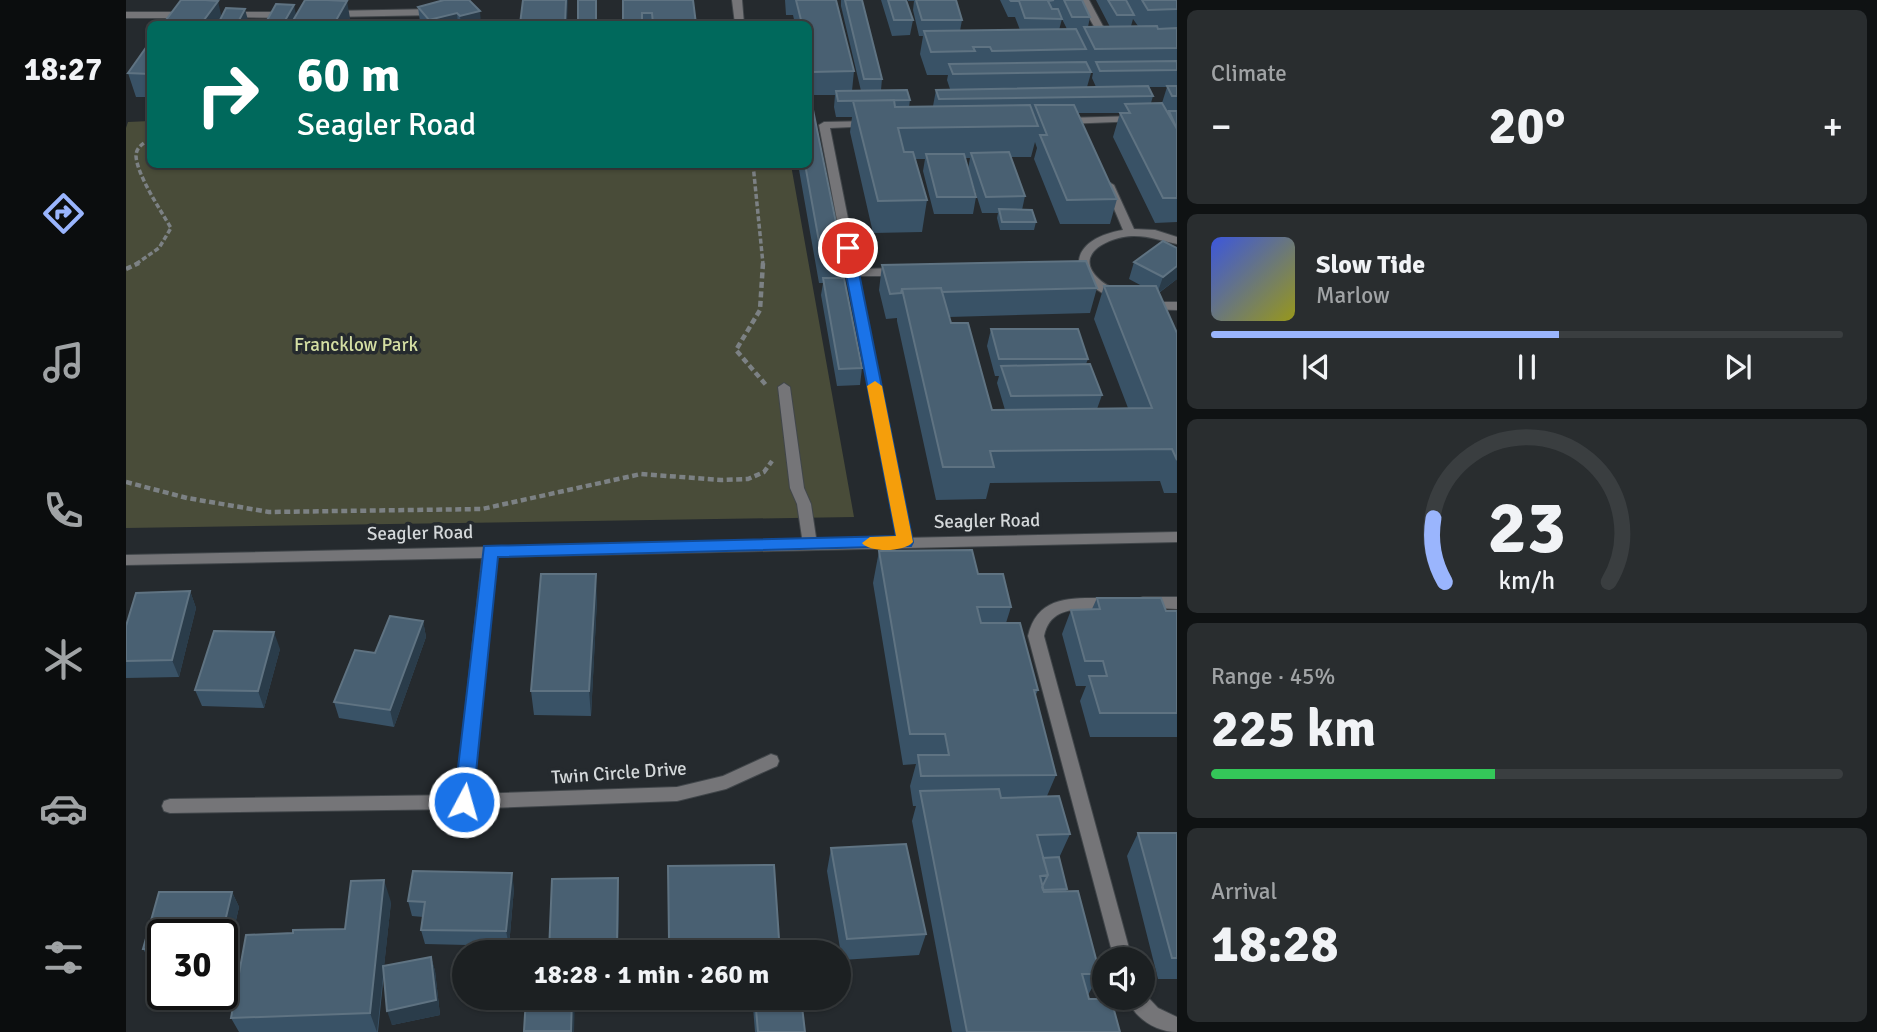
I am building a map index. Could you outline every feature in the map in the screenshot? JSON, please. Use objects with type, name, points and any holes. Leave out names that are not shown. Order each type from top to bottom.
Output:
[{"type":"street","points":[[318,14],[436,12],[453,0]]},
{"type":"street","points":[[737,0],[740,21]]},
{"type":"street","points":[[1084,0],[1099,28]]},
{"type":"street","points":[[223,15],[305,14]]},
{"type":"street","points":[[126,15],[195,15]]},
{"type":"street","points":[[1053,121],[1149,119]]},
{"type":"street","points":[[1080,120],[1085,133]]},
{"type":"street","points":[[878,124],[824,124],[905,542]]},
{"type":"street","points":[[1102,170],[1129,231]]},
{"type":"street","points":[[1177,241],[1151,233],[1129,231],[1113,233],[1093,242],[1085,252],[1086,269],[1102,289],[1133,303],[1165,312],[1177,306]]},
{"type":"street","points":[[1073,270],[1086,269]]},
{"type":"street","points":[[853,273],[908,272]]},
{"type":"street","points":[[784,387],[797,488],[804,503],[810,544]]},
{"type":"street","name":"Seagler Road","points":[[126,560],[1177,537]]},
{"type":"street","points":[[464,802],[490,551]]},
{"type":"street","points":[[1120,947],[1037,645],[1037,627],[1046,612],[1068,605],[1177,603]]},
{"type":"street","name":"Twin Circle Drive","points":[[170,806],[464,802],[677,794],[726,782],[771,761]]},
{"type":"street","points":[[1147,1010],[1151,1015],[1177,1027]]},
{"type":"path","points":[[126,269],[143,262],[158,250],[167,240],[171,228],[151,195],[136,155],[139,146],[147,141]]},
{"type":"path","points":[[753,168],[762,262],[760,312],[737,344],[736,350],[759,374],[768,388]]},
{"type":"path","points":[[126,482],[187,498],[269,512],[482,509],[640,474],[721,480],[748,479],[764,472],[777,454]]},
{"type":"green space","name":"Francklow Park","points":[[147,121],[147,168],[792,168],[854,517],[126,528],[128,122]]},
{"type":"building","points":[[181,0],[218,1],[203,21],[165,21]]},
{"type":"building","points":[[305,0],[347,1],[336,21],[293,21]]},
{"type":"building","points":[[444,0],[469,0],[480,11],[429,20],[418,7]]},
{"type":"building","points":[[523,0],[566,0],[565,21],[520,21]]},
{"type":"building","points":[[578,0],[596,0],[596,21],[578,21]]},
{"type":"building","points":[[623,0],[693,0],[696,21],[653,21],[652,13],[642,13],[642,21],[623,21]]},
{"type":"building","points":[[796,0],[836,0],[854,71],[812,72],[812,21],[801,21]]},
{"type":"building","points":[[845,0],[862,0],[882,79],[864,79]]},
{"type":"building","points":[[888,0],[906,0],[913,20],[894,20]]},
{"type":"building","points":[[916,0],[956,0],[962,20],[922,20]]},
{"type":"building","points":[[1010,0],[1054,0],[1048,1],[1052,9],[1058,9],[1062,19],[1025,18],[1019,1]]},
{"type":"building","points":[[1064,0],[1082,0],[1090,17],[1072,17]]},
{"type":"building","points":[[1108,0],[1126,0],[1134,15],[1117,15]]},
{"type":"building","points":[[1142,0],[1177,0],[1177,9],[1148,10]]},
{"type":"building","points":[[276,4],[294,5],[285,21],[267,21]]},
{"type":"building","points":[[226,8],[245,9],[239,21],[220,21]]},
{"type":"building","points":[[1157,26],[1158,29],[1177,28],[1177,48],[1095,49],[1084,27]]},
{"type":"building","points":[[1076,29],[1086,49],[992,51],[990,47],[973,47],[975,51],[931,52],[924,31]]},
{"type":"building","points":[[147,46],[147,74],[128,73]]},
{"type":"building","points":[[1177,61],[1177,70],[1100,71],[1096,62]]},
{"type":"building","points":[[1086,62],[1091,72],[953,74],[949,64]]},
{"type":"building","points":[[1148,86],[1153,96],[939,99],[936,90]]},
{"type":"building","points":[[1167,86],[1177,86],[1177,96],[1172,96]]},
{"type":"building","points":[[907,90],[910,100],[838,101],[836,91]]},
{"type":"building","points":[[894,100],[895,107],[1030,105],[1038,126],[898,128],[904,152],[913,152],[927,200],[878,201],[853,101]]},
{"type":"building","points":[[1162,103],[1177,129],[1177,198],[1163,198],[1120,113],[1130,113],[1125,104]]},
{"type":"building","points":[[812,105],[843,257],[822,258],[806,168],[812,168]]},
{"type":"building","points":[[1035,105],[1074,105],[1117,199],[1067,200],[1040,135],[1047,135]]},
{"type":"building","points":[[1169,111],[1177,111],[1177,129]]},
{"type":"building","points":[[1009,152],[1025,196],[986,197],[971,153]]},
{"type":"building","points":[[926,154],[964,154],[976,197],[937,197]]},
{"type":"building","points":[[999,209],[1032,210],[1036,222],[1002,222]]},
{"type":"building","points":[[1163,241],[1177,248],[1177,266],[1163,277],[1134,262]]},
{"type":"building","points":[[1086,261],[1097,288],[942,292],[941,288],[902,289],[901,293],[890,294],[882,265]]},
{"type":"building","points":[[823,278],[844,278],[862,368],[839,369]]},
{"type":"building","points":[[1104,286],[1156,286],[1177,333],[1177,460],[1172,449],[990,451],[994,467],[943,467],[902,289],[941,288],[951,323],[968,323],[992,410],[1152,408]]},
{"type":"building","points":[[991,329],[1078,329],[1088,359],[999,359]]},
{"type":"building","points":[[1090,364],[1102,395],[1011,396],[1001,366]]},
{"type":"building","points":[[972,550],[978,574],[1003,574],[1011,607],[977,607],[981,623],[1020,623],[1056,775],[921,776],[918,755],[949,755],[945,734],[910,734],[879,551]]},
{"type":"building","points":[[541,574],[596,574],[589,691],[531,691]]},
{"type":"building","points":[[190,591],[172,660],[126,661],[126,626],[136,593]]},
{"type":"building","points":[[1097,598],[1161,598],[1166,611],[1177,611],[1177,713],[1100,713],[1089,676],[1107,676],[1103,661],[1085,661],[1071,610],[1100,609]]},
{"type":"building","points":[[390,616],[423,621],[390,710],[334,702],[355,650],[375,653]]},
{"type":"building","points":[[214,631],[274,632],[258,691],[195,690]]},
{"type":"building","points":[[999,789],[1001,798],[1059,796],[1070,834],[1037,835],[1048,875],[1040,876],[1044,892],[1078,891],[1093,947],[1092,974],[1082,974],[1089,999],[1092,999],[1092,1010],[1114,1010],[1120,1032],[967,1032],[920,791]]},
{"type":"building","points":[[1138,833],[1177,833],[1177,958],[1172,958]]},
{"type":"building","points":[[906,844],[926,934],[847,939],[831,848]]},
{"type":"building","points":[[1059,857],[1067,889],[1043,890],[1048,875],[1043,858]]},
{"type":"building","points":[[774,865],[779,939],[669,939],[668,866]]},
{"type":"building","points":[[413,871],[512,873],[506,931],[421,930],[425,902],[408,901]]},
{"type":"building","points":[[618,878],[617,940],[549,940],[552,879]]},
{"type":"building","points":[[384,880],[370,1013],[231,1018],[232,1010],[238,1010],[238,979],[246,935],[293,933],[293,930],[345,929],[351,881]]},
{"type":"building","points":[[159,892],[232,892],[226,919],[151,919]]},
{"type":"building","points":[[431,957],[436,1000],[387,1011],[383,966]]},
{"type":"building","points":[[525,1010],[572,1010],[571,1031],[524,1031]]},
{"type":"building","points":[[756,1010],[802,1010],[805,1032],[758,1032]]},
{"type":"slow traffic","points":[[870,543],[905,542],[875,386]]},
{"type":"route","points":[[464,802],[490,551],[905,542],[848,248]]}]
